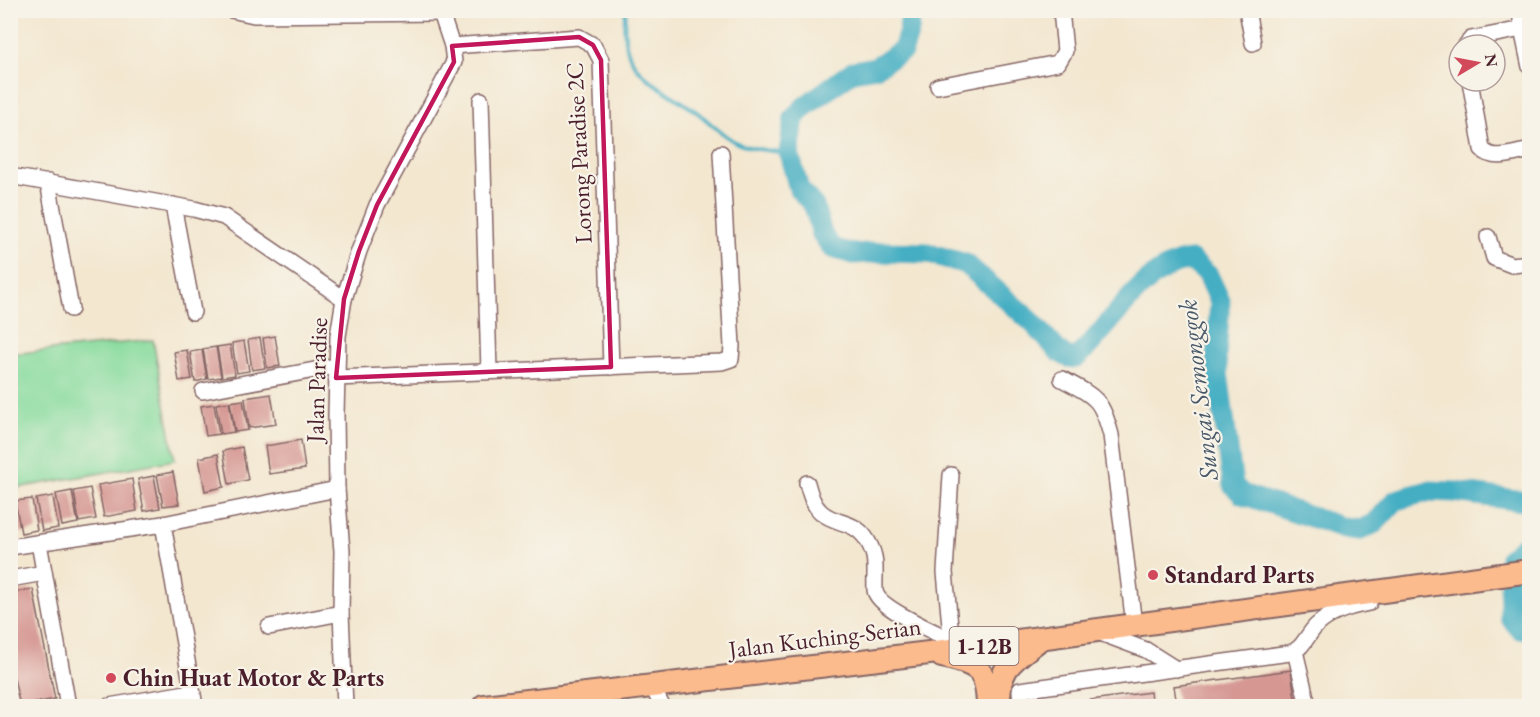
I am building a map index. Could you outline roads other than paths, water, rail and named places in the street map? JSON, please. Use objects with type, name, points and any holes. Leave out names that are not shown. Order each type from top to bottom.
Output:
[{"type":"highway","name":"Jalan Kuching-Serian","points":[[484,706],[929,653],[952,645],[1040,639],[1530,571]]},
{"type":"highway","points":[[1002,699],[1003,671],[1040,639]]},
{"type":"highway","points":[[929,653],[967,662],[979,668],[988,688],[1002,699]]},
{"type":"street","points":[[231,10],[254,15],[440,12]]},
{"type":"street","points":[[938,86],[1058,63],[1065,51],[1061,10]]},
{"type":"street","points":[[1247,10],[1253,44]]},
{"type":"street","points":[[1520,10],[1530,67]]},
{"type":"street","name":"Jalan Paradise","points":[[345,706],[341,613],[342,551],[337,489],[338,336],[344,299],[377,205],[454,62],[452,46],[440,12]]},
{"type":"street","points":[[1501,33],[1522,29]]},
{"type":"street","name":"Lorong Paradise 2C","points":[[452,46],[579,37],[593,45],[601,60],[611,367]]},
{"type":"street","points":[[1472,93],[1482,149],[1486,153],[1492,156],[1530,150]]},
{"type":"street","points":[[481,99],[489,371]]},
{"type":"street","points":[[203,391],[336,372],[611,367],[722,362],[731,359],[721,153]]},
{"type":"street","points":[[10,176],[173,205],[224,217],[344,299]]},
{"type":"street","points":[[48,182],[71,309]]},
{"type":"street","points":[[173,205],[193,312]]},
{"type":"street","points":[[1488,237],[1494,258],[1512,265],[1530,263]]},
{"type":"street","points":[[1062,379],[1092,394],[1104,412],[1111,435],[1134,625]]},
{"type":"street","points":[[951,476],[945,572],[952,645]]},
{"type":"street","points":[[807,483],[812,501],[822,513],[852,526],[865,537],[875,558],[877,571],[875,592],[879,599],[952,645]]},
{"type":"street","points":[[10,547],[163,524],[337,489]]},
{"type":"street","points":[[109,706],[194,699],[163,524]]},
{"type":"street","points":[[39,543],[68,706]]},
{"type":"street","points":[[10,579],[44,573]]},
{"type":"street","points":[[1002,699],[1295,651],[1316,626],[1335,613],[1462,579]]},
{"type":"street","points":[[269,627],[341,613]]},
{"type":"street","points":[[1092,630],[1146,650],[1176,669]]},
{"type":"street","points":[[1295,651],[1308,706]]},
{"type":"street","points":[[652,686],[662,706]]},
{"type":"street","points":[[1002,699],[1021,706]]},
{"type":"waterway","points":[[626,10],[624,30],[626,46],[631,60],[639,71],[697,112],[732,141],[751,148],[789,153]]},
{"type":"waterway","name":"Sungai Semonggok","points":[[911,10],[909,31],[903,50],[876,67],[853,71],[804,107],[794,118],[789,153],[799,189],[814,206],[822,234],[832,248],[853,254],[928,253],[966,264],[1032,322],[1059,352],[1076,358],[1142,285],[1157,273],[1191,260],[1208,275],[1220,301],[1216,358],[1233,485],[1242,494],[1344,528],[1360,530],[1375,523],[1396,500],[1429,491],[1455,492],[1530,502]]},
{"type":"waterway","name":"Sungai Semonggok","points":[[1530,541],[1510,558],[1510,617],[1520,629],[1530,631]]},
{"type":"place","name":"Standard Parts","points":[[1153,575]]},
{"type":"place","name":"Chin Huat Motor & Parts","points":[[111,678]]}]
